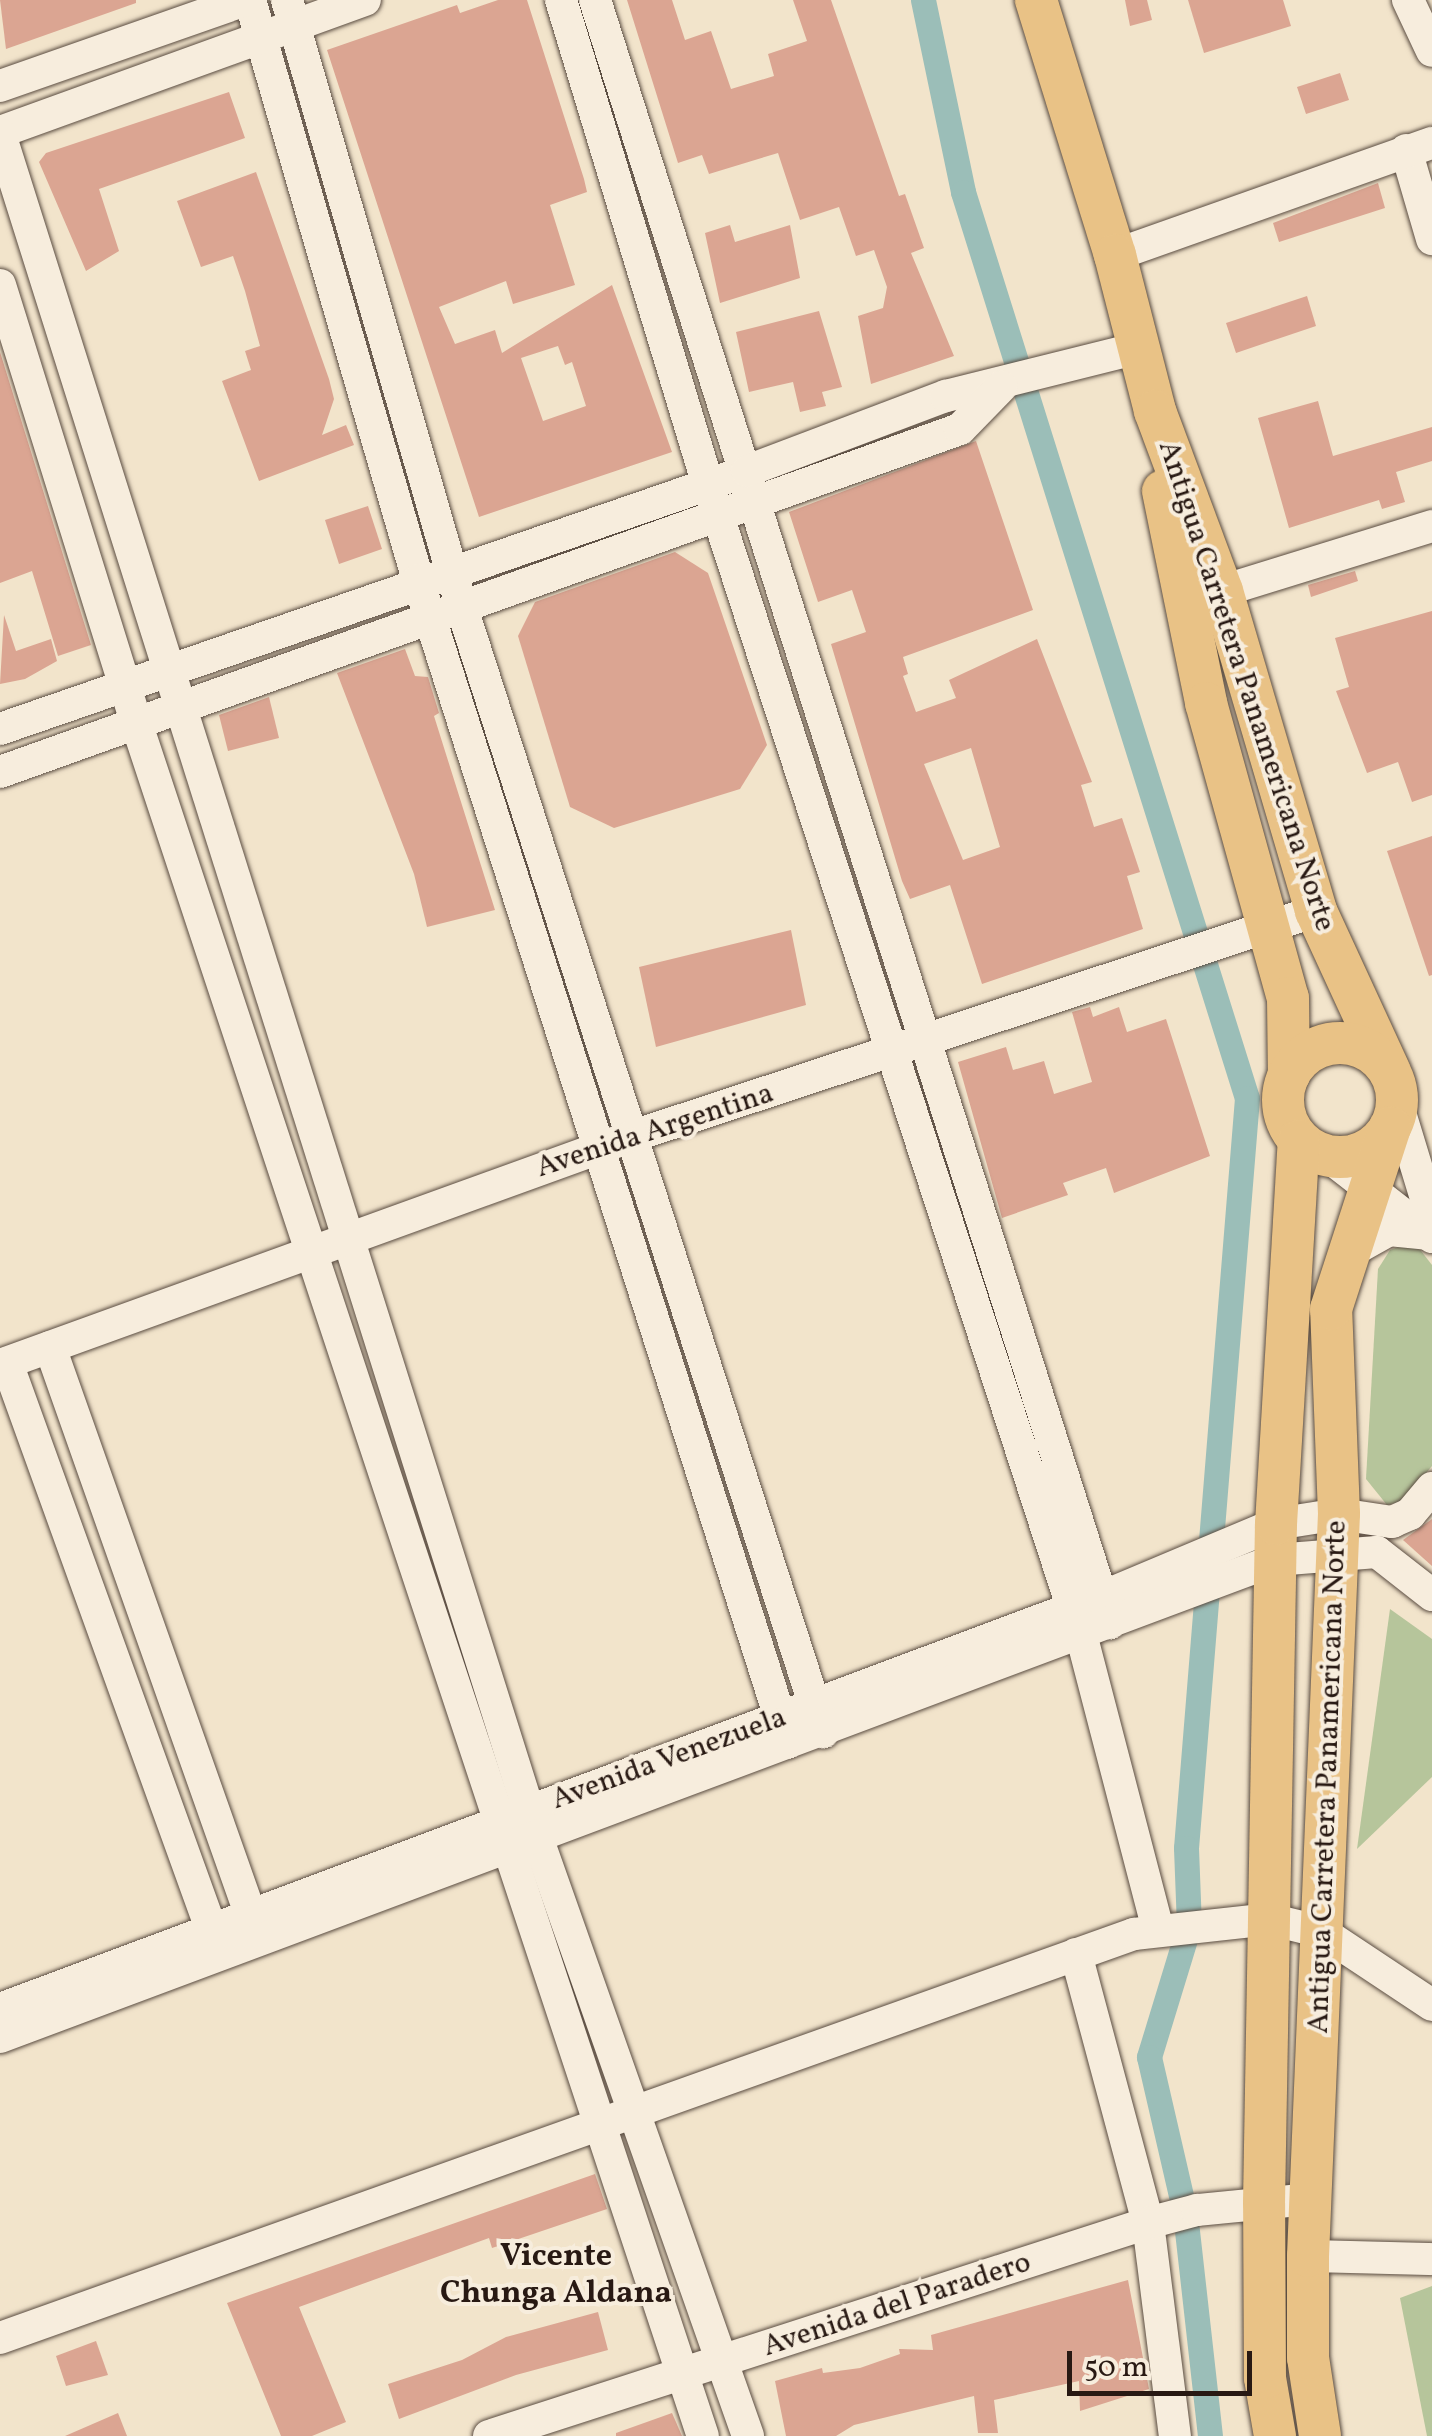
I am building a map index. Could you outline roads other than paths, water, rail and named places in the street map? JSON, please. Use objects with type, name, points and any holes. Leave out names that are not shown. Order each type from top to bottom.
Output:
[{"type":"main road","name":"Antigua Carretera Panamericana Norte","points":[[1036,0],[1115,255],[1155,411],[1222,590],[1316,911],[1392,1100],[1371,1185],[1332,1309],[1338,1532],[1308,2256],[1308,2358],[1320,2436]]},
{"type":"main road","name":"Antigua Carretera Panamericana Norte","points":[[1155,411],[1164,501],[1202,684],[1288,998],[1289,1075]]},
{"type":"main road","points":[[1329,1044],[1359,1046],[1392,1100],[1364,1152],[1314,1148],[1284,1110],[1289,1075],[1298,1060],[1329,1044]]},
{"type":"main road","name":"Antigua Carretera Panamericana Norte","points":[[1275,2436],[1265,2378],[1264,2202],[1276,1542],[1314,1148]]},
{"type":"street","points":[[0,86],[247,0],[418,580],[446,613],[616,1142],[818,1719]]},
{"type":"street","points":[[365,0],[291,11],[260,35],[0,133],[349,1237],[598,2120],[703,2436]]},
{"type":"street","points":[[561,0],[713,500],[894,1053],[1091,1616]]},
{"type":"street","points":[[594,0],[752,486],[926,1042],[1091,1616],[1158,1930]]},
{"type":"street","points":[[1408,0],[1432,50]]},
{"type":"street","points":[[291,11],[450,571],[446,613]]},
{"type":"street","points":[[1115,255],[1419,147],[1432,239]]},
{"type":"street","points":[[0,285],[137,724],[313,1250],[519,1829],[632,2108],[748,2436]]},
{"type":"street","points":[[0,772],[446,613],[752,486],[960,429],[1001,388],[1138,348]]},
{"type":"street","points":[[0,729],[169,672],[418,580],[713,500]]},
{"type":"street","points":[[1222,590],[1432,526]]},
{"type":"street","name":"Avenida Argentina","points":[[3,1364],[616,1142],[1316,911]]},
{"type":"street","points":[[1392,1100],[1431,1230]]},
{"type":"street","points":[[616,1142],[784,1730]]},
{"type":"street","points":[[1314,1148],[1431,1230]]},
{"type":"street","points":[[1348,1254],[1389,1230],[1431,1230]]},
{"type":"street","points":[[50,1347],[255,1928]]},
{"type":"street","points":[[3,1364],[215,1943]]},
{"type":"street","points":[[1338,1532],[1392,1522],[1410,1514],[1432,1488]]},
{"type":"street","points":[[1338,1532],[1377,1552],[1432,1595]]},
{"type":"street","name":"Avenida Venezuela","points":[[0,2037],[215,1943],[1091,1616],[1276,1542],[1338,1532]]},
{"type":"street","points":[[0,2338],[632,2108],[1076,1954],[1158,1930],[1269,1919],[1322,1932],[1432,2006]]},
{"type":"street","name":"Avenida Venezuela","points":[[0,2009],[215,1943]]},
{"type":"street","points":[[1076,1954],[1148,2223],[1175,2436]]},
{"type":"street","name":"Avenida del Paradero","points":[[489,2436],[1148,2223],[1264,2202],[1310,2199]]},
{"type":"street","points":[[1308,2256],[1432,2259]]},
{"type":"waterway","points":[[923,0],[963,192],[1247,1098],[1186,1848],[1189,1926],[1149,2057],[1185,2213],[1210,2436]]},
{"type":"district","name":"Vicente Chunga Aldana","points":[[556,2276]]}]
